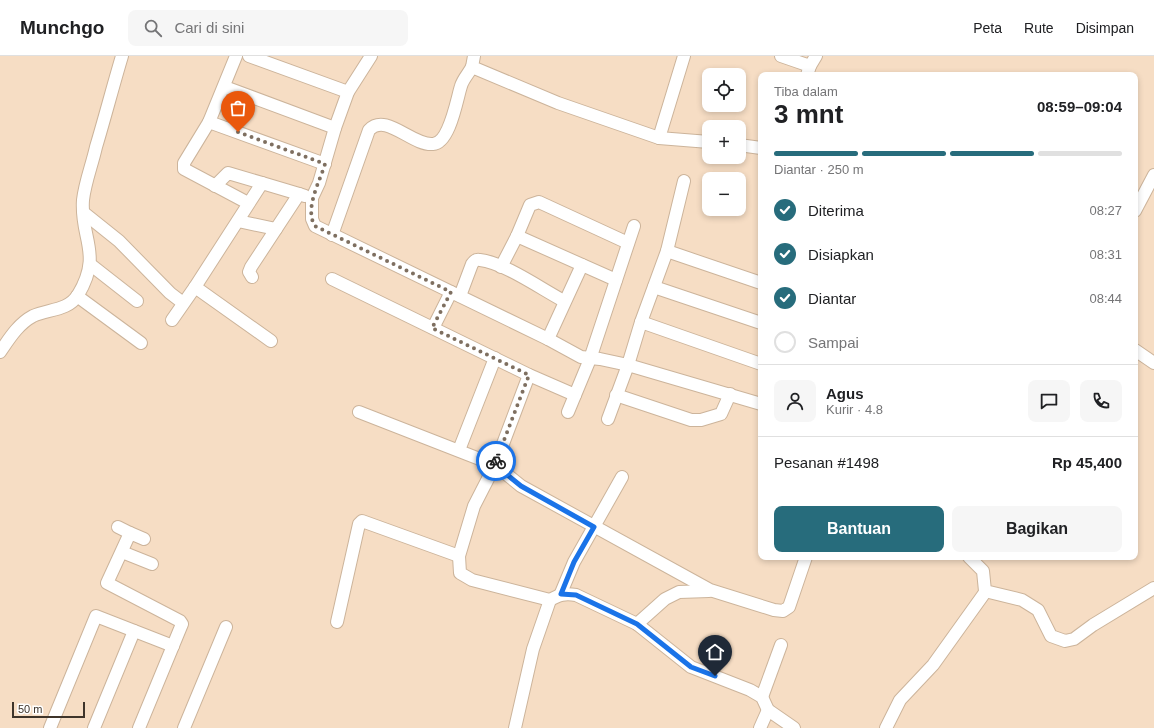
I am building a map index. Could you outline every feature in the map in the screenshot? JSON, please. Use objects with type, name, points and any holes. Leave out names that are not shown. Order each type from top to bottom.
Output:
[{"type":"street","points":[[0,352],[16,329],[26,321],[33,316],[63,307],[77,296],[90,265],[91,254],[83,201],[88,174],[122,56]]},
{"type":"street","points":[[236,56],[209,122],[184,163],[184,169],[248,203]]},
{"type":"street","points":[[249,56],[348,92]]},
{"type":"street","points":[[372,56],[348,92],[335,128],[316,192],[312,198],[313,223],[315,226],[548,339],[573,354],[590,359],[600,358],[628,365],[758,403]]},
{"type":"street","points":[[659,138],[684,56]]},
{"type":"street","points":[[782,56],[811,66]]},
{"type":"street","points":[[332,235],[369,130],[377,124],[384,124],[421,142],[433,144],[437,142],[444,135],[454,115],[461,85],[473,62],[558,103],[659,138],[702,141]]},
{"type":"street","points":[[224,87],[335,128]]},
{"type":"street","points":[[209,122],[325,164]]},
{"type":"street","points":[[746,146],[758,148]]},
{"type":"street","points":[[215,186],[228,174],[235,174],[312,198]]},
{"type":"street","points":[[1138,204],[1154,175]]},
{"type":"street","points":[[608,419],[667,251],[684,181]]},
{"type":"street","points":[[172,320],[262,183]]},
{"type":"street","points":[[252,277],[249,272],[251,268],[299,194]]},
{"type":"street","points":[[501,267],[517,236],[530,205],[540,202],[628,243]]},
{"type":"street","points":[[84,213],[120,241],[170,293],[183,304]]},
{"type":"street","points":[[238,221],[276,229]]},
{"type":"street","points":[[568,412],[590,359],[634,226]]},
{"type":"street","points":[[517,236],[616,280]]},
{"type":"street","points":[[667,251],[758,282]]},
{"type":"street","points":[[432,328],[455,294],[475,260],[480,260],[501,267],[564,301]]},
{"type":"street","points":[[90,265],[137,301]]},
{"type":"street","points":[[548,339],[564,301],[582,266]]},
{"type":"street","points":[[332,279],[529,375],[575,395]]},
{"type":"street","points":[[195,287],[271,341]]},
{"type":"street","points":[[654,287],[758,322]]},
{"type":"street","points":[[77,296],[141,343]]},
{"type":"street","points":[[641,322],[758,363]]},
{"type":"street","points":[[1138,352],[1154,363]]},
{"type":"street","points":[[459,450],[495,358]]},
{"type":"street","points":[[529,375],[495,465],[474,506],[459,556],[460,573],[465,577],[550,600]]},
{"type":"street","points":[[616,395],[691,420],[701,420],[721,414],[730,394]]},
{"type":"street","points":[[359,412],[495,465],[521,486],[710,590],[774,610],[783,611],[789,607],[805,560]]},
{"type":"street","points":[[561,594],[574,562],[622,477]]},
{"type":"street","points":[[337,622],[359,524],[362,521],[459,556]]},
{"type":"street","points":[[118,527],[144,539]]},
{"type":"street","points":[[130,533],[107,583],[180,621],[182,624],[139,728]]},
{"type":"street","points":[[122,552],[152,564]]},
{"type":"street","points":[[886,728],[900,700],[933,665],[986,591],[983,571],[973,560]]},
{"type":"street","points":[[986,591],[1016,598],[1032,606],[1042,615],[1051,636],[1065,641],[1074,639],[1093,625],[1154,588]]},
{"type":"street","points":[[637,624],[665,599],[679,592],[710,590]]},
{"type":"street","points":[[515,728],[533,649],[550,600],[561,594],[576,595],[637,624],[691,667],[750,690],[762,697],[768,710],[794,728]]},
{"type":"street","points":[[50,728],[96,616],[173,646]]},
{"type":"street","points":[[184,728],[226,628]]},
{"type":"street","points":[[94,728],[134,631]]},
{"type":"street","points":[[762,697],[781,645]]},
{"type":"street","points":[[760,728],[768,710]]},
{"type":"way so far","points":[[238,132],[325,164],[316,192],[312,198],[312,219],[315,226],[451,292],[432,328],[529,375],[496,461]]},
{"type":"route","points":[[496,461],[495,465],[521,486],[594,527],[574,562],[561,594],[567,593],[576,595],[637,624],[652,638],[691,667],[715,676]]}]
